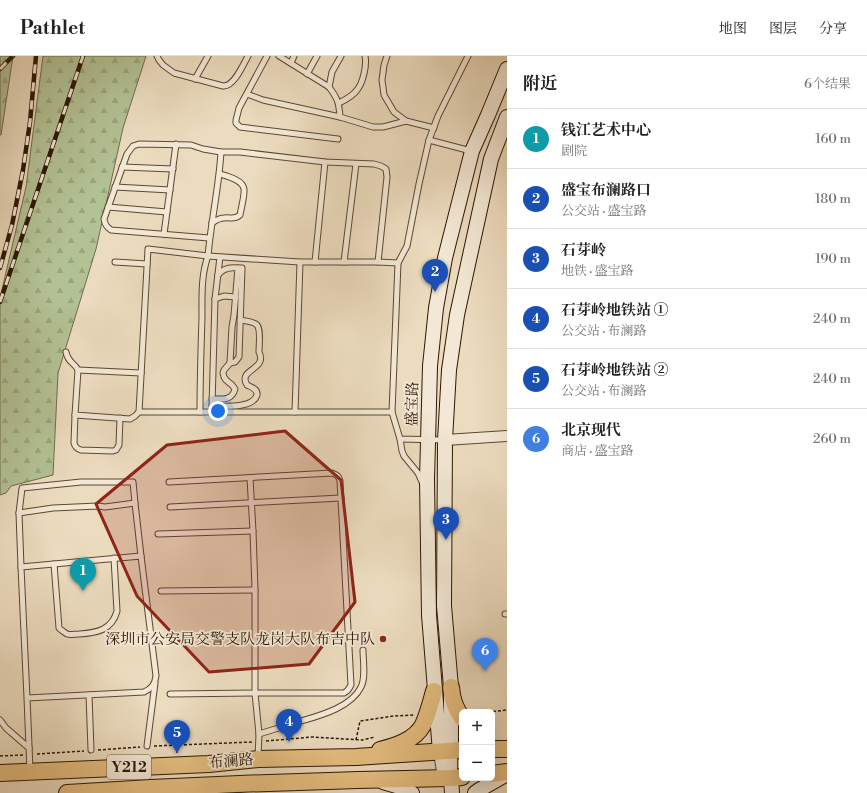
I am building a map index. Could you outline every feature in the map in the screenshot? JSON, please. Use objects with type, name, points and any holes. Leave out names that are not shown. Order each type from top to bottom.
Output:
[{"type":"main road","name":"盛宝路","points":[[451,751],[434,691],[429,615],[427,494],[430,366],[436,308],[445,258],[472,151],[507,68]]},
{"type":"main road","points":[[459,713],[452,699],[444,606],[445,440],[449,370],[457,315],[491,159],[507,117]]},
{"type":"main road","points":[[451,687],[451,751]]},
{"type":"main road","points":[[356,757],[396,746],[415,735],[422,726],[434,691]]},
{"type":"main road","name":"布澜路","points":[[0,773],[209,764],[258,759],[388,756],[451,751]]},
{"type":"main road","points":[[388,756],[381,779],[412,793]]},
{"type":"main road","points":[[495,774],[507,773]]},
{"type":"main road","points":[[475,793],[507,773]]},
{"type":"main road","name":"布澜路","points":[[66,793],[146,791],[381,779],[451,784]]},
{"type":"street","points":[[445,440],[507,436]]},
{"type":"street","points":[[451,751],[451,784]]},
{"type":"lane","points":[[158,56],[163,65],[174,73],[223,86],[231,84],[248,56]]},
{"type":"lane","points":[[195,78],[208,56]]},
{"type":"lane","points":[[267,56],[239,108],[236,123],[240,127],[338,139]]},
{"type":"lane","points":[[279,56],[329,87],[339,103],[340,118]]},
{"type":"lane","points":[[291,63],[294,56]]},
{"type":"lane","points":[[307,74],[317,56]]},
{"type":"lane","points":[[329,87],[332,72],[341,56]]},
{"type":"lane","points":[[339,103],[350,97],[360,86],[366,61],[365,56]]},
{"type":"lane","points":[[387,56],[382,80],[384,94],[394,112],[406,121],[434,128]]},
{"type":"lane","points":[[427,494],[418,474],[404,456],[392,412],[398,263],[407,246],[419,184],[430,140],[438,116],[468,56]]},
{"type":"lane","points":[[247,94],[263,100],[373,127],[384,127],[406,121]]},
{"type":"lane","points":[[430,140],[472,151]]},
{"type":"lane","points":[[210,238],[112,230],[108,228],[104,220],[122,167],[129,151],[133,146],[136,144],[191,145],[221,152],[240,152],[325,162],[374,164],[381,166],[386,169],[387,177],[378,262]]},
{"type":"lane","points":[[164,234],[176,144]]},
{"type":"lane","points":[[200,412],[202,294],[204,272],[208,256],[220,174],[221,152]]},
{"type":"lane","points":[[315,262],[325,162]]},
{"type":"lane","points":[[344,262],[356,164]]},
{"type":"lane","points":[[122,167],[173,169]]},
{"type":"lane","points":[[212,223],[218,219],[236,218],[240,215],[244,189],[242,184],[220,174]]},
{"type":"lane","points":[[115,187],[170,190]]},
{"type":"lane","points":[[108,208],[167,212]]},
{"type":"lane","points":[[75,415],[130,419],[139,412],[148,249],[208,256],[300,262],[398,263]]},
{"type":"lane","points":[[220,257],[215,299],[212,406],[238,406],[250,402],[256,398],[256,390],[247,385],[244,380],[245,376],[257,366],[260,360],[260,355],[258,352],[259,330],[257,325],[240,320]]},
{"type":"lane","points":[[115,262],[147,264]]},
{"type":"lane","points":[[295,412],[300,262]]},
{"type":"lane","points":[[212,399],[226,399],[232,395],[234,389],[226,380],[223,373],[230,363],[235,362],[239,357],[242,268],[227,268],[218,276]]},
{"type":"lane","points":[[230,363],[238,268]]},
{"type":"lane","points":[[215,299],[224,296],[236,297]]},
{"type":"lane","points":[[66,352],[67,358],[78,370],[75,415],[75,446],[81,450],[113,452],[119,445],[120,418]]},
{"type":"lane","points":[[78,370],[141,372]]},
{"type":"lane","points":[[139,412],[392,412]]},
{"type":"lane","points":[[400,439],[445,440]]},
{"type":"lane","points":[[169,482],[332,473],[339,477],[351,685],[344,693],[170,694]]},
{"type":"lane","points":[[250,478],[255,590],[255,693],[259,734],[258,759]]},
{"type":"lane","points":[[30,772],[19,513],[22,488],[81,482],[133,482],[156,676],[147,746]]},
{"type":"lane","points":[[170,508],[341,498]]},
{"type":"lane","points":[[19,513],[53,508],[105,507],[136,503]]},
{"type":"lane","points":[[158,534],[253,531]]},
{"type":"lane","points":[[21,567],[141,556]]},
{"type":"lane","points":[[54,564],[59,628],[68,635],[93,633],[100,632],[105,628],[115,618],[117,611],[114,558]]},
{"type":"lane","points":[[161,591],[255,590]]},
{"type":"lane","points":[[259,734],[330,712],[354,697],[362,687],[363,650]]},
{"type":"lane","points":[[27,698],[144,692],[156,682]]},
{"type":"lane","points":[[89,695],[91,750]]},
{"type":"lane","points":[[0,720],[6,728],[29,748]]},
{"type":"path","points":[[495,711],[507,710]]},
{"type":"path","points":[[411,721],[414,714]]},
{"type":"path","points":[[356,740],[360,721],[394,716]]},
{"type":"path","points":[[37,754],[147,746],[259,742],[312,737],[356,740],[376,737]]},
{"type":"path","points":[[0,756],[22,755]]},
{"type":"highlighted area","points":[[285,431],[341,480],[355,602],[309,664],[209,672],[137,596],[96,504],[167,445]]},
{"type":"green space","points":[[0,56],[13,56],[1,135],[0,135]]},
{"type":"green space","points":[[43,56],[146,56],[123,128],[96,249],[58,373],[53,475],[11,486],[6,493],[0,495],[0,298],[26,187]]},
{"type":"railway","points":[[0,69],[13,56]]},
{"type":"railway","points":[[0,268],[12,225],[23,170],[30,122],[36,56]]},
{"type":"railway","points":[[0,302],[83,56]]},
{"type":"place","name":"盛宝布澜路口","points":[[435,292]]},
{"type":"place","name":"石芽岭","points":[[446,540]]},
{"type":"place","name":"钱江艺术中心","points":[[83,591]]},
{"type":"place","name":"深圳市公安局交警支队龙岗大队布吉中队","points":[[383,639]]},
{"type":"place","name":"北京现代","points":[[485,671]]},
{"type":"place","name":"石芽岭地铁站 ①","points":[[289,742]]},
{"type":"place","name":"石芽岭地铁站 ②","points":[[177,753]]}]
